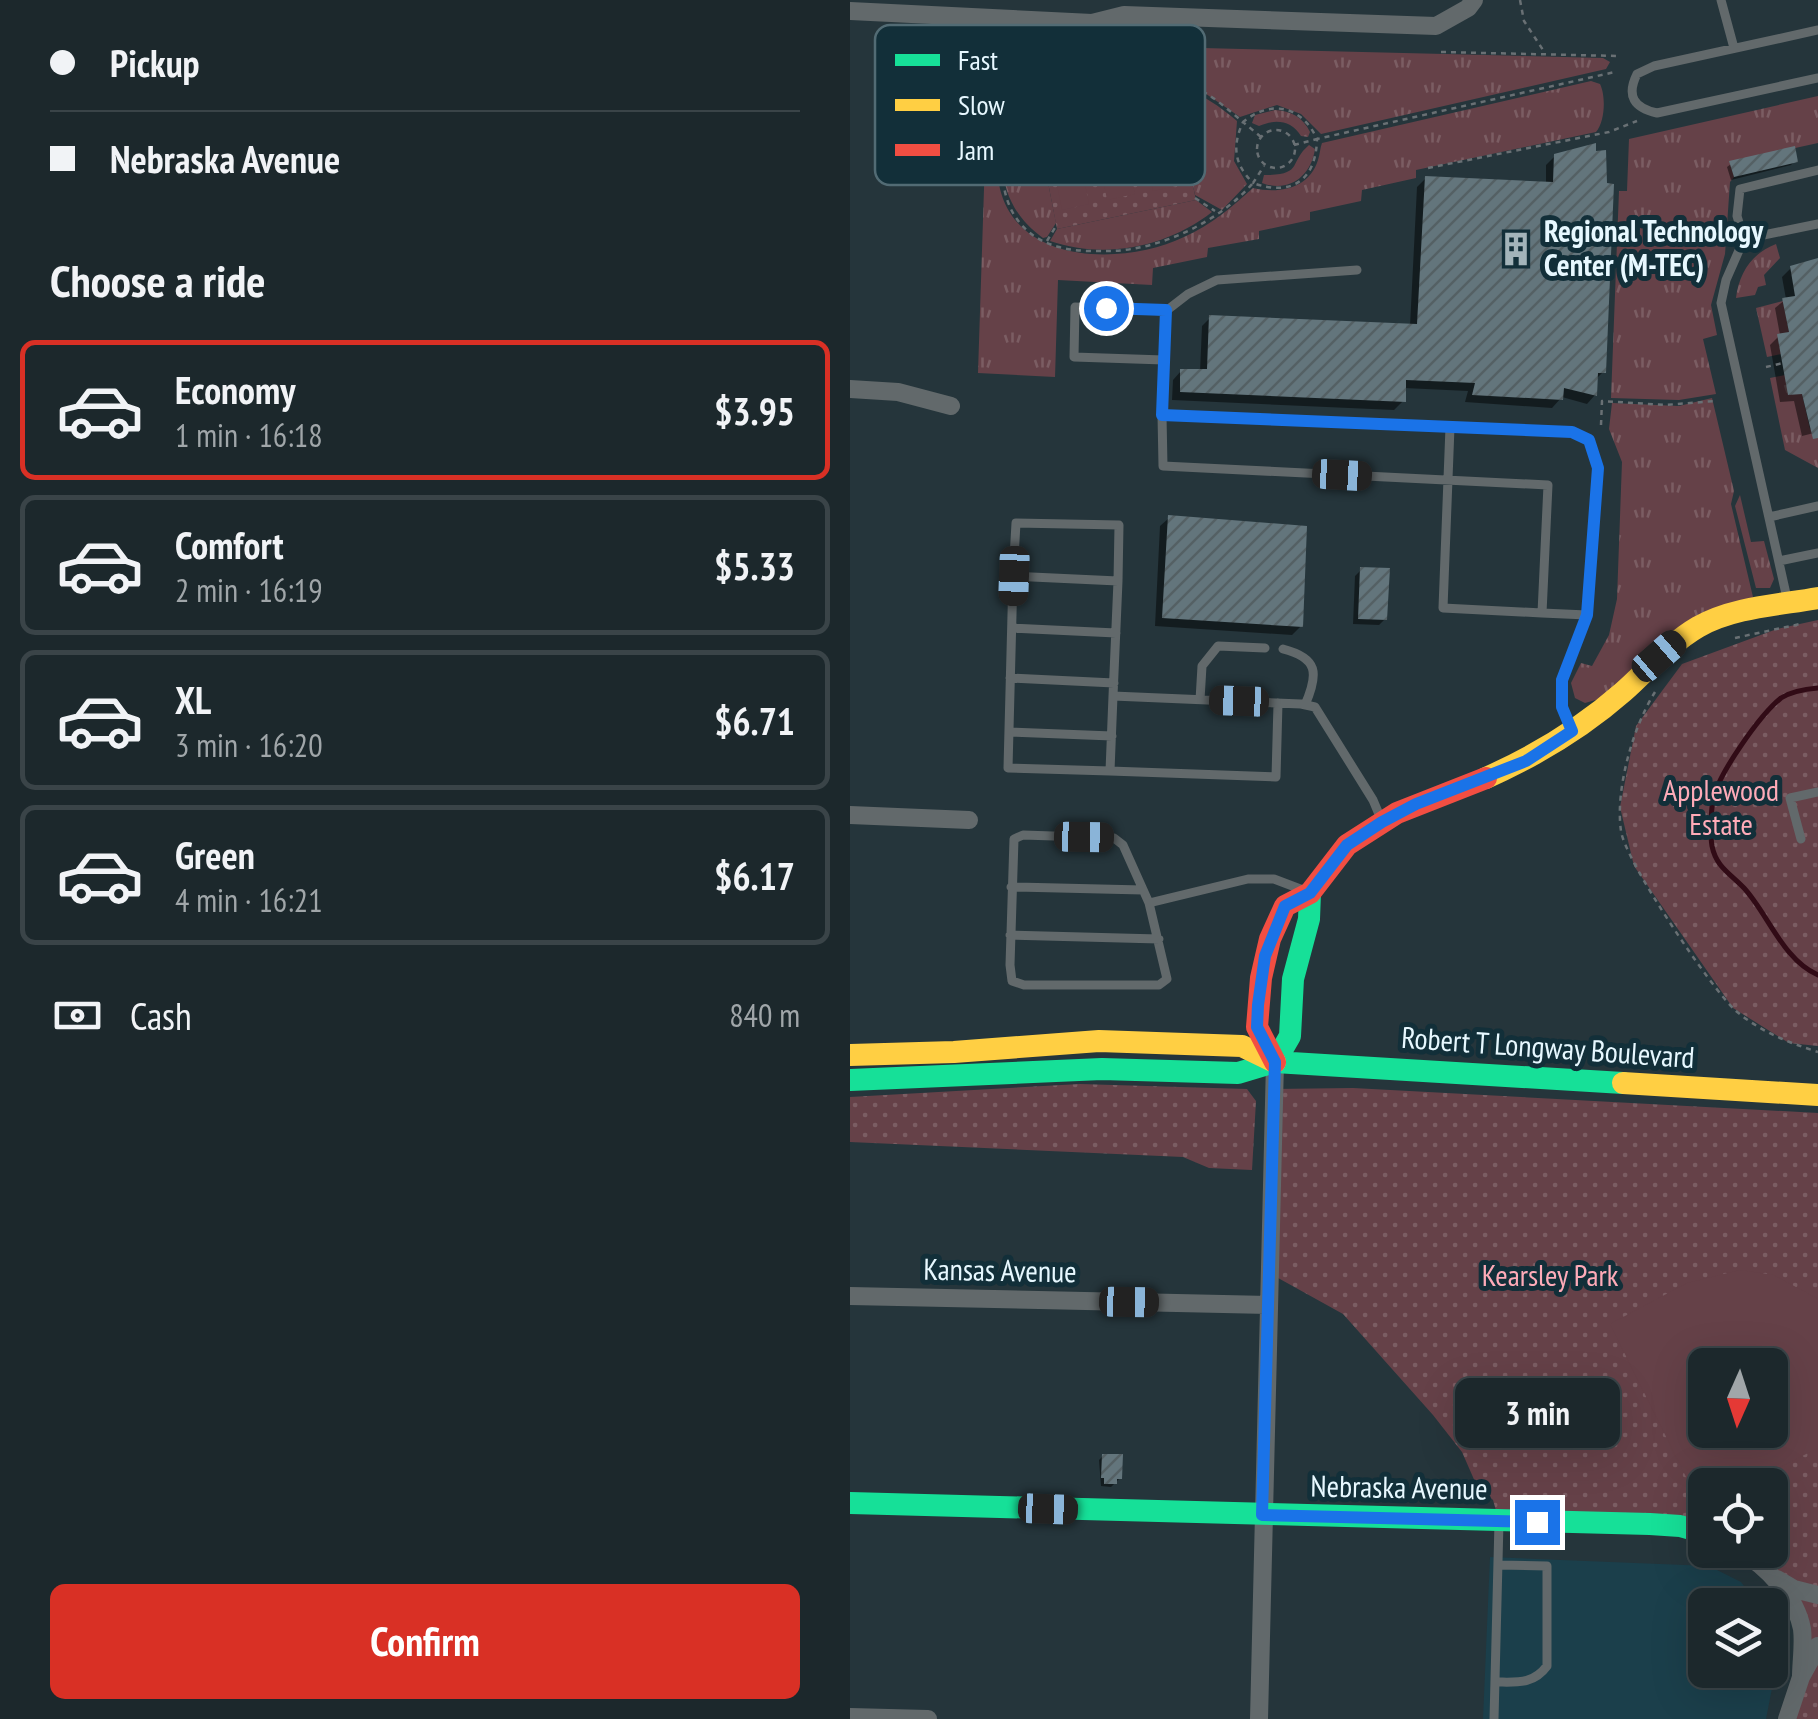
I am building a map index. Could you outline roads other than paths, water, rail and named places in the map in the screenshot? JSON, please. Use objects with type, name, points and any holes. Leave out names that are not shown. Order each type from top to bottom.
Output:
[{"type":"street","points":[[850,12],[1092,23],[1124,8],[1436,26],[1471,4]]},
{"type":"street","points":[[850,390],[898,392],[951,406]]},
{"type":"street","points":[[1275,1062],[1257,1027],[1265,956],[1285,906],[1310,893],[1347,845],[1407,808],[1526,761],[1622,693],[1678,640],[1700,626],[1744,611],[1818,598]]},
{"type":"street","points":[[850,816],[969,820]]},
{"type":"street","points":[[1259,1719],[1275,1062],[1290,1036],[1293,979],[1309,919],[1310,893]]},
{"type":"street","name":"Robert T Longway Boulevard","points":[[850,1055],[1099,1041],[1242,1046],[1275,1062]]},
{"type":"street","name":"Robert T Longway Boulevard","points":[[850,1080],[1102,1069],[1238,1073],[1275,1062],[1818,1095]]},
{"type":"street","name":"Kansas Avenue","points":[[850,1296],[1268,1305]]},
{"type":"street","name":"Nebraska Avenue","points":[[850,1502],[1688,1528]]},
{"type":"street","points":[[1762,1568],[1794,1589],[1818,1595]]},
{"type":"street","points":[[1771,1575],[1791,1601],[1802,1629],[1801,1677]]},
{"type":"street","points":[[1787,1719],[1801,1677],[1818,1646]]},
{"type":"street","points":[[850,1717],[928,1719]]},
{"type":"lane","points":[[1721,0],[1734,48]]},
{"type":"lane","points":[[1818,30],[1654,66],[1637,74],[1631,86],[1642,110],[1658,113],[1818,78]]},
{"type":"lane","points":[[1789,604],[1722,303],[1726,280],[1744,240],[1738,216],[1740,188],[1818,170]]},
{"type":"lane","points":[[1744,240],[1818,224]]},
{"type":"lane","points":[[1164,360],[1074,357],[1075,307],[1166,310],[1217,280],[1358,270]]},
{"type":"lane","points":[[1166,310],[1163,466],[1548,485],[1542,613]]},
{"type":"lane","points":[[1162,415],[1572,432],[1589,440],[1598,468],[1587,615],[1562,680],[1562,707],[1572,731]]},
{"type":"lane","points":[[1450,428],[1443,608],[1587,615]]},
{"type":"lane","points":[[1769,517],[1818,506]]},
{"type":"lane","points":[[1110,771],[1119,525],[1016,522],[1008,768],[1276,777],[1278,703]]},
{"type":"lane","points":[[1779,561],[1818,554]]},
{"type":"lane","points":[[1014,576],[1118,581]]},
{"type":"lane","points":[[1012,628],[1116,634]]},
{"type":"lane","points":[[1200,700],[1202,666],[1218,646],[1265,648]]},
{"type":"lane","points":[[1283,649],[1304,654],[1310,662],[1314,675],[1305,704]]},
{"type":"lane","points":[[1010,678],[1114,683]]},
{"type":"lane","points":[[1114,696],[1315,707],[1373,800],[1382,822]]},
{"type":"lane","points":[[1008,732],[1112,736]]},
{"type":"lane","points":[[1801,839],[1790,798],[1818,792]]},
{"type":"lane","points":[[1014,838],[1114,838],[1123,846],[1150,903],[1166,979],[1159,985],[1012,982],[1011,886],[1014,838]]},
{"type":"lane","points":[[1150,903],[1248,879],[1274,879],[1310,893]]},
{"type":"lane","points":[[1011,886],[1143,890]]},
{"type":"lane","points":[[1010,935],[1159,939]]},
{"type":"lane","points":[[1494,1719],[1500,1521]]},
{"type":"lane","points":[[1495,1682],[1536,1679],[1547,1666],[1547,1566],[1498,1564]]},
{"type":"waterway","points":[[1818,688],[1781,698],[1752,731],[1716,789],[1711,829],[1712,846],[1720,865],[1753,899],[1795,959],[1818,975]]},
{"type":"place","name":"Regional Technology Center (M-TEC)","points":[[1516,249]]},
{"type":"park label","name":"Applewood Estate","points":[[1721,808]]},
{"type":"park label","name":"Kearsley Park","points":[[1550,1276]]}]
